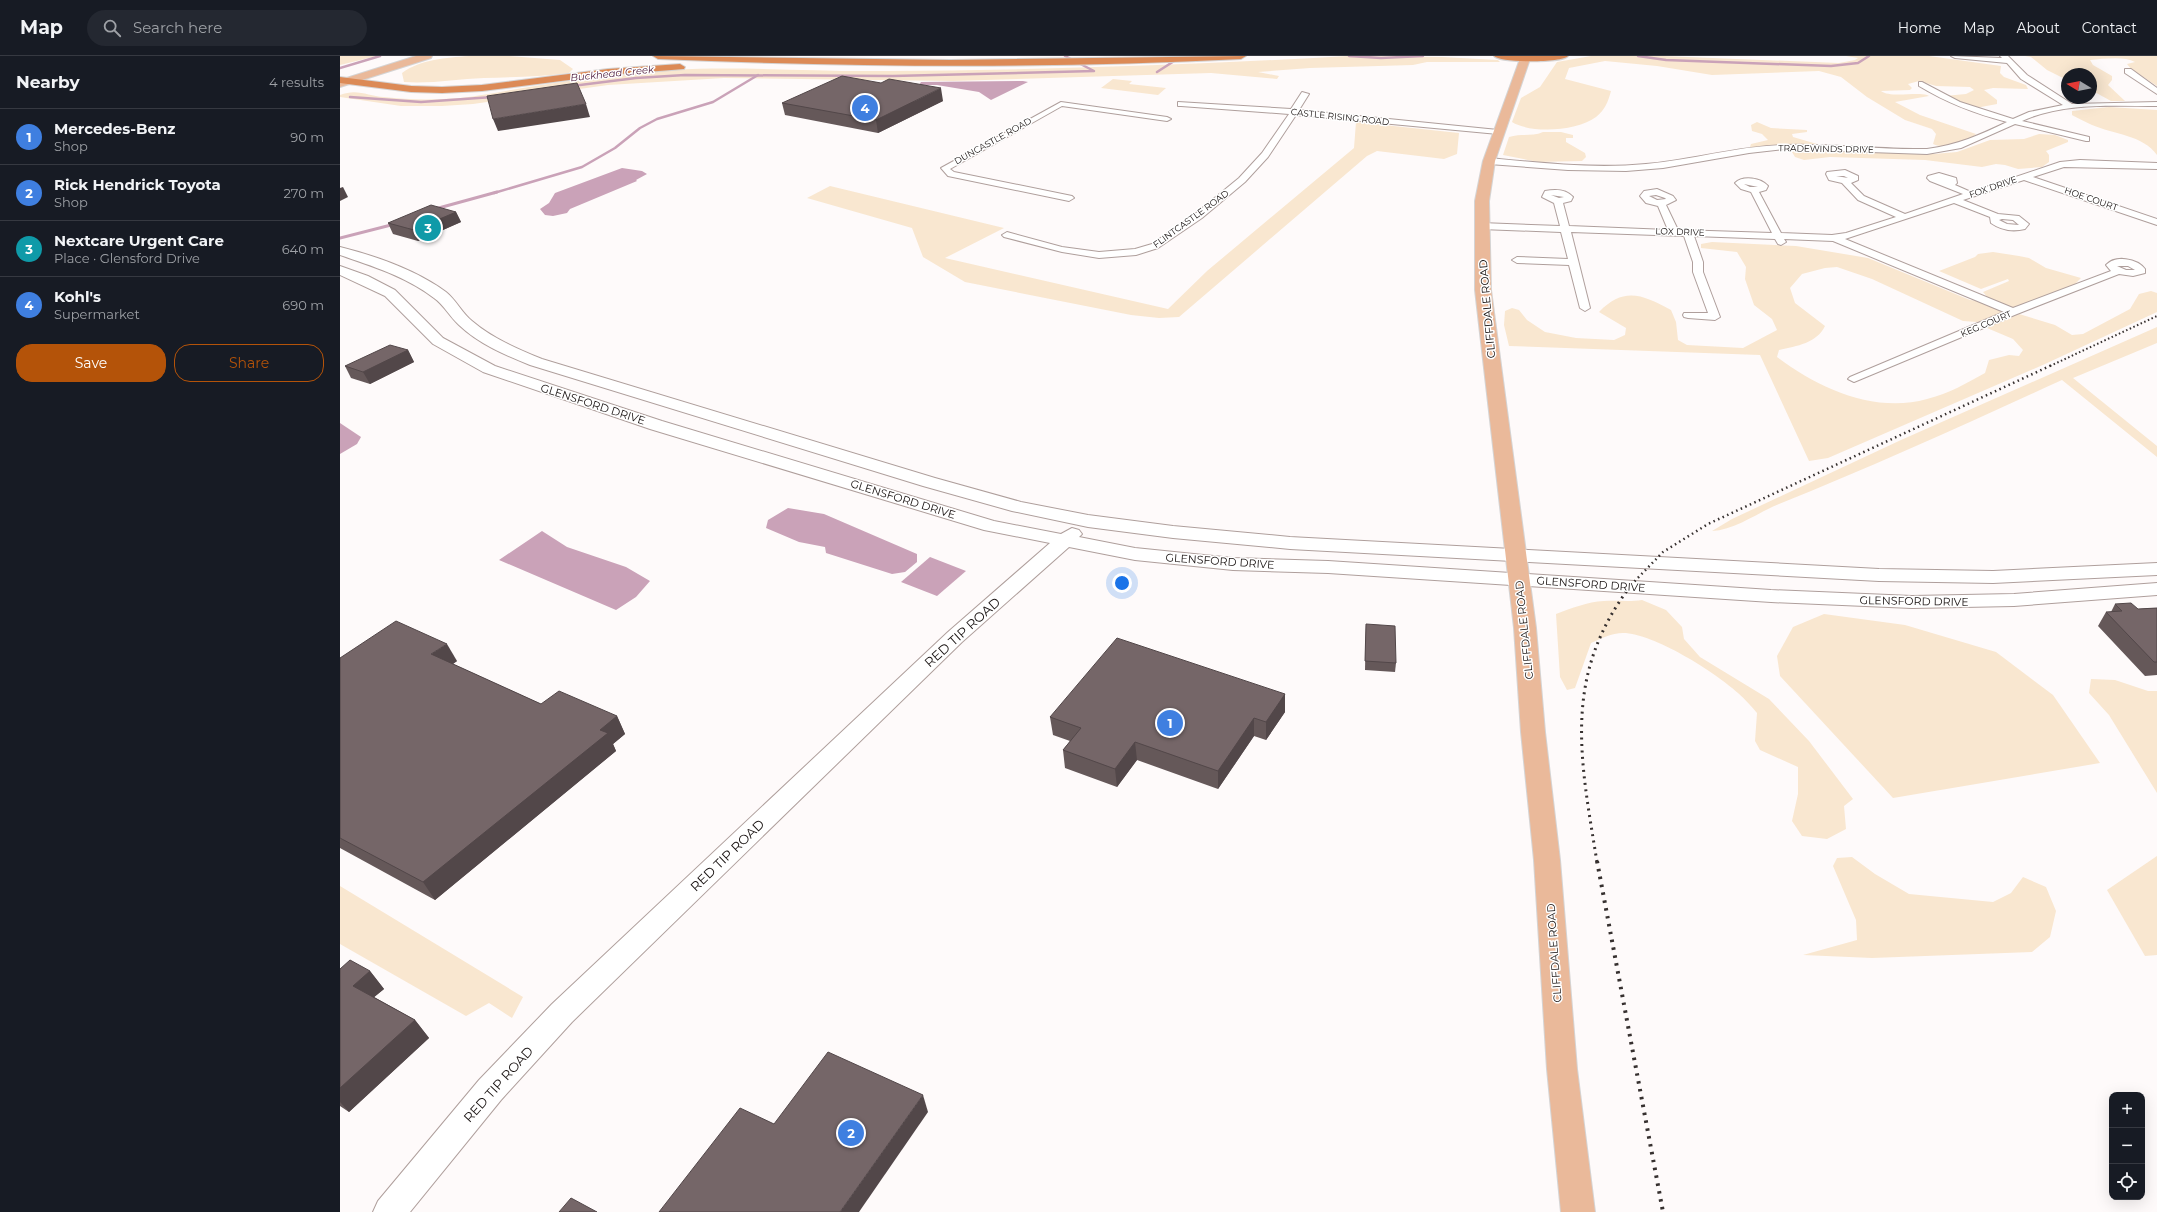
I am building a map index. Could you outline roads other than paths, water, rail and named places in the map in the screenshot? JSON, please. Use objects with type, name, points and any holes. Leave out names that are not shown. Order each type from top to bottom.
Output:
[{"type":"highway","points":[[658,56],[893,63]]},
{"type":"highway","points":[[342,80],[411,90],[442,90],[482,88],[616,71],[698,65],[1073,62],[1241,56]]},
{"type":"highway","points":[[1499,56],[1563,56]]},
{"type":"main road","points":[[342,80],[407,56]]},
{"type":"main road","points":[[342,80],[426,56]]},
{"type":"main road","name":"CLIFFDALE ROAD","points":[[1526,57],[1498,132],[1489,162],[1482,201],[1481,229],[1483,290],[1518,567],[1547,860],[1562,1069],[1578,1212]]},
{"type":"main road","name":"GLENSFORD DRIVE","points":[[340,251],[392,268],[421,283],[442,297],[459,318],[473,330],[518,355],[536,362],[929,482],[1019,507],[1088,521],[1173,532],[1518,567],[1771,596],[1912,602],[2014,600],[2157,589]]},
{"type":"main road","name":"GLENSFORD DRIVE","points":[[340,270],[363,279],[390,293],[438,341],[489,369],[656,425],[991,526],[1135,554],[1232,564],[1328,567],[1518,567],[1797,572],[1943,577],[2038,575],[2157,569]]},
{"type":"main road","name":"RED TIP ROAD","points":[[388,1212],[490,1090],[562,1013],[955,637],[1088,521]]},
{"type":"street","points":[[1955,56],[2005,59],[2036,86],[2070,106]]},
{"type":"street","points":[[2128,71],[2157,92]]},
{"type":"street","points":[[1922,84],[1951,101],[2016,121],[2086,139]]},
{"type":"street","name":"FLINTCASTLE ROAD","points":[[1007,235],[1085,255],[1119,255],[1145,250],[1155,246],[1245,178],[1265,156],[1306,94]]},
{"type":"street","name":"DUNCASTLE ROAD","points":[[1069,198],[951,174],[945,168],[1061,104],[1167,119]]},
{"type":"street","name":"CASTLE RISING ROAD","points":[[1181,104],[1294,112],[1498,132]]},
{"type":"street","name":"TRADEWINDS DRIVE","points":[[1489,162],[1629,168],[1663,165],[1781,147],[1934,150],[1965,145],[2016,121],[2040,112],[2070,106],[2157,104]]},
{"type":"street","name":"FOX DRIVE","points":[[1834,238],[1855,233],[2069,163],[2157,166]]},
{"type":"street","points":[[2139,165],[2157,174]]},
{"type":"street","points":[[2026,166],[2042,171]]},
{"type":"street","name":"HOE COURT","points":[[2024,177],[2157,222]]},
{"type":"street","points":[[1846,181],[1861,198],[1905,217]]},
{"type":"street","points":[[1947,184],[1972,195]]},
{"type":"street","points":[[1754,190],[1780,239]]},
{"type":"street","points":[[1954,200],[1998,217]]},
{"type":"street","points":[[1558,201],[1585,308]]},
{"type":"street","points":[[1661,203],[1674,232]]},
{"type":"street","name":"LOX DRIVE","points":[[1481,229],[1780,239],[1834,238],[2013,312]]},
{"type":"street","name":"LOX DRIVE","points":[[1566,232],[1674,232],[1689,236]]},
{"type":"street","points":[[1855,233],[1856,248]]},
{"type":"street","points":[[1688,315],[1715,317],[1698,272],[1698,262],[1689,236]]},
{"type":"street","points":[[1815,245],[1834,238]]},
{"type":"street","name":"LOX DRIVE","points":[[1780,239],[1874,255]]},
{"type":"street","points":[[1517,260],[1573,262]]},
{"type":"street","name":"KEG COURT","points":[[1854,379],[2013,312],[2119,271]]},
{"type":"waterway","points":[[340,68],[380,56]]},
{"type":"waterway","name":"Buckhead Creek","points":[[757,75],[893,76],[1094,71],[1065,56]]},
{"type":"waterway","points":[[1157,72],[1182,56]]},
{"type":"waterway","name":"Buckhead Creek","points":[[1349,56],[1381,58],[1423,56]]},
{"type":"waterway","name":"Buckhead Creek","points":[[1638,56],[1666,60],[1831,66],[1858,63],[1869,56]]},
{"type":"waterway","name":"Buckhead Creek","points":[[572,86],[636,78],[685,75],[757,75]]},
{"type":"waterway","name":"Buckhead Creek","points":[[494,193],[582,167],[615,148],[640,128],[657,119],[713,102],[757,75]]},
{"type":"waterway","name":"Buckhead Creek","points":[[350,97],[421,102],[493,97]]},
{"type":"waterway","points":[[435,209],[497,192]]},
{"type":"waterway","points":[[340,238],[395,224]]},
{"type":"railway","points":[[2050,366],[2157,316]]},
{"type":"railway","points":[[1631,585],[1663,552],[1708,524],[2052,365]]},
{"type":"railway","points":[[1597,862],[1585,787],[1582,752],[1582,718],[1586,684],[1595,651],[1610,618],[1632,584]]},
{"type":"railway","points":[[1597,861],[1663,1212]]},
{"type":"place","name":"Kohl's","points":[[865,108]]},
{"type":"place","name":"Nextcare Urgent Care","points":[[428,228]]},
{"type":"place","name":"Mercedes-Benz","points":[[1170,723]]},
{"type":"place","name":"Rick Hendrick Toyota","points":[[851,1133]]}]
